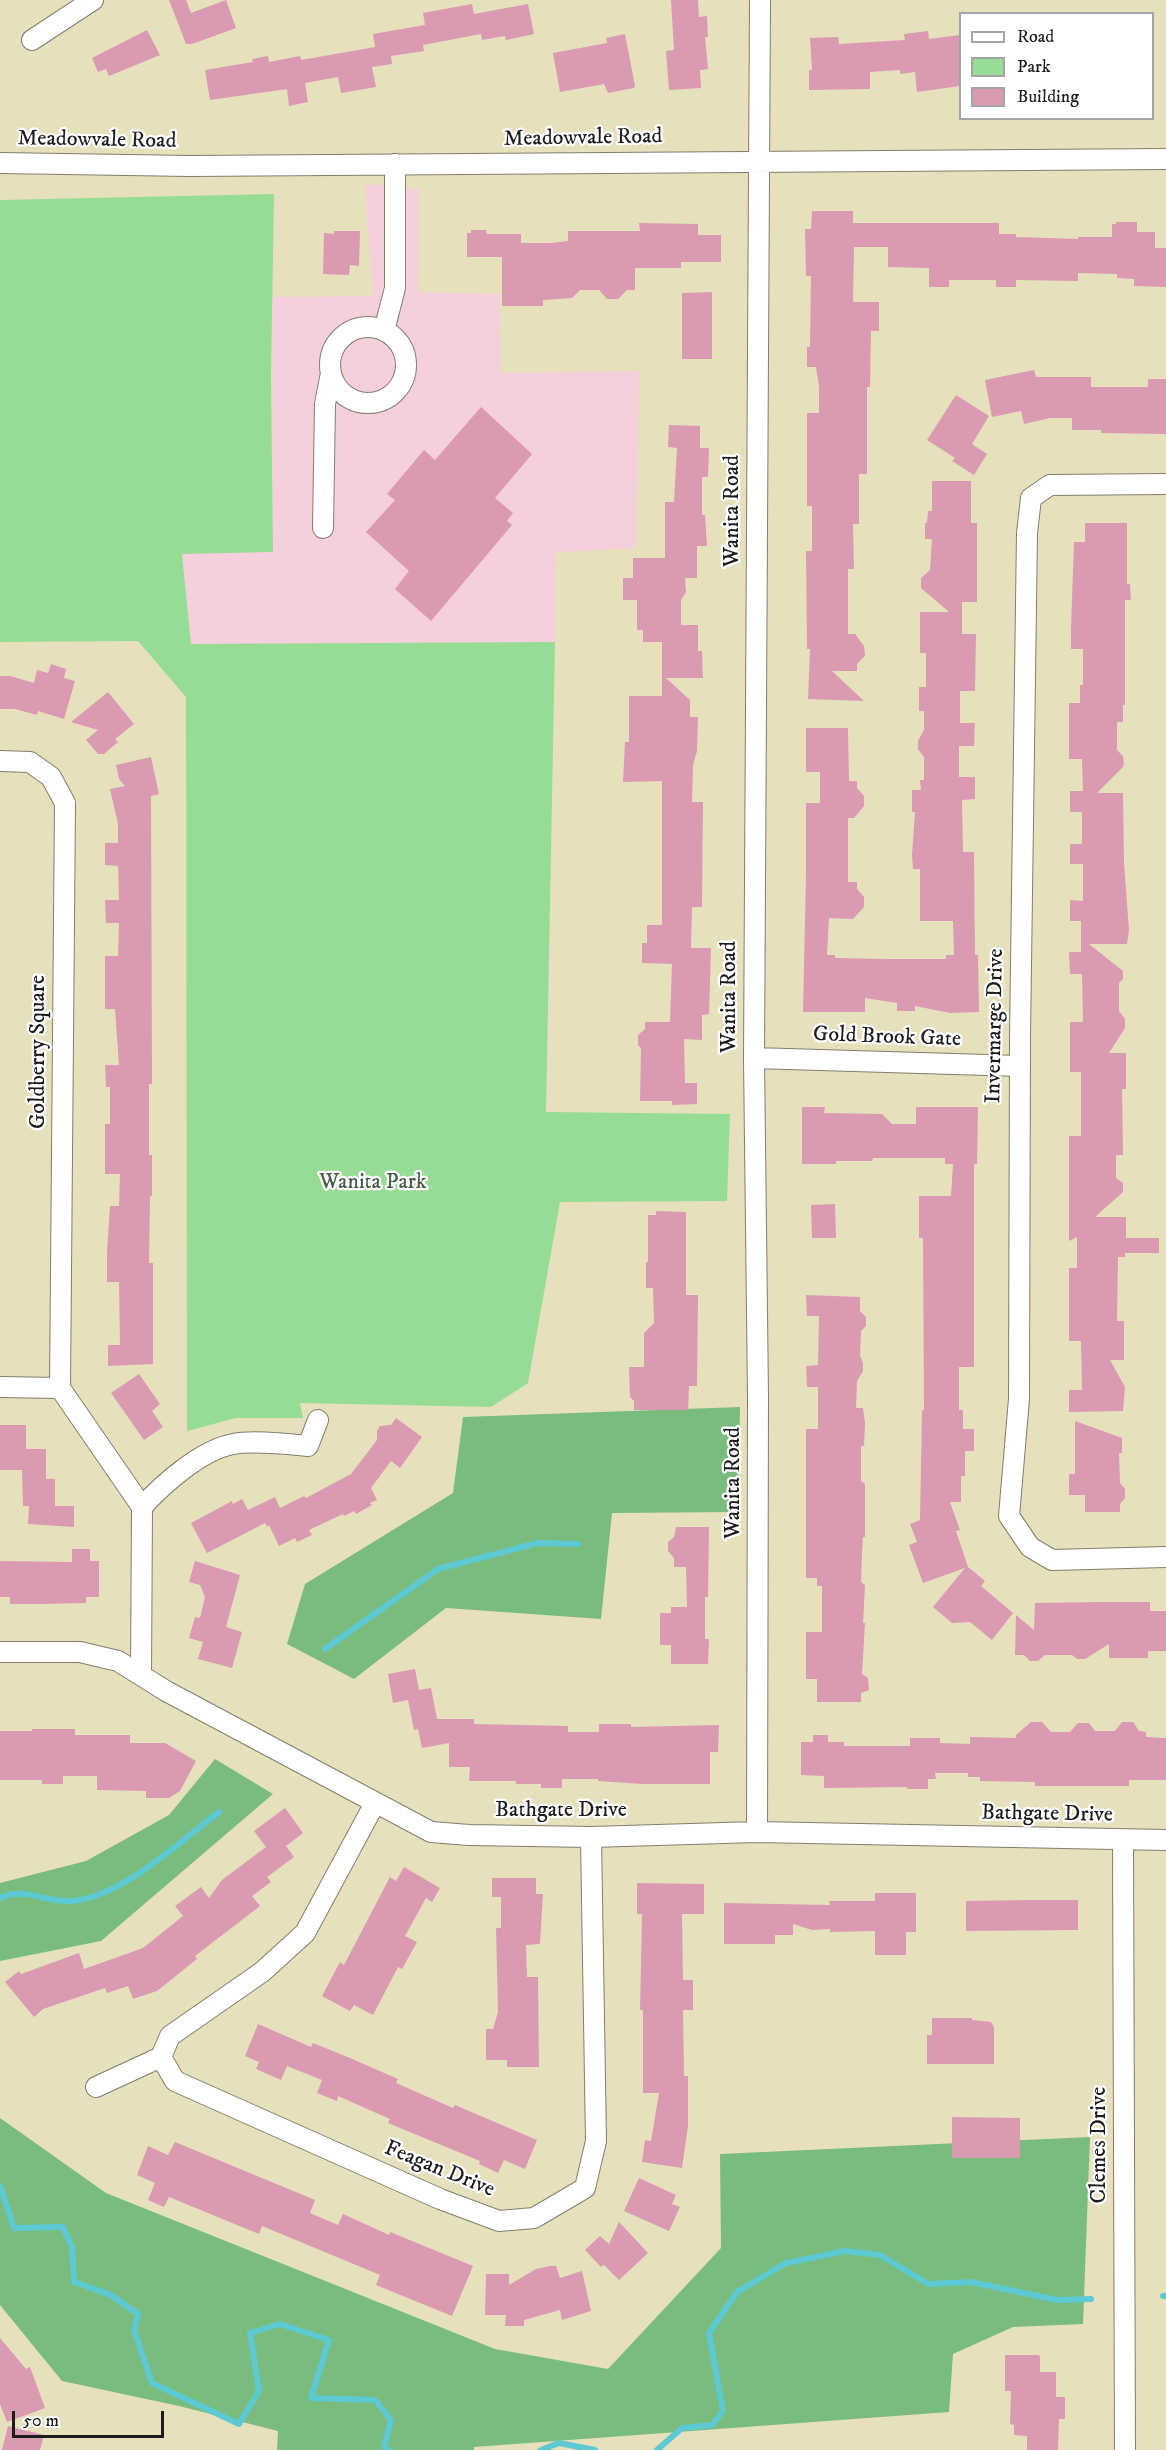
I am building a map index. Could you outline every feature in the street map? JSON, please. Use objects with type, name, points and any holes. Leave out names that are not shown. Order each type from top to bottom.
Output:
[{"type":"street","points":[[32,40],[93,0]]},
{"type":"street","name":"Wanita Road","points":[[757,1832],[758,1397],[754,1058],[760,0]]},
{"type":"street","name":"Meadowvale Road","points":[[0,163],[165,166],[1166,159]]},
{"type":"street","points":[[384,331],[395,288],[395,164]]},
{"type":"street","points":[[323,528],[325,405],[332,354],[341,338],[352,330],[364,327],[384,331],[399,342],[405,354],[407,366],[398,390],[389,398],[377,403],[365,404],[353,401],[335,384],[331,373]]},
{"type":"street","name":"Invermarge Drive","points":[[1166,484],[1050,485],[1031,498],[1027,533],[1020,1066],[1019,1399],[1009,1516],[1030,1547],[1052,1560],[1166,1557]]},
{"type":"street","name":"Goldberry Square","points":[[0,761],[30,762],[51,777],[65,803],[60,1388]]},
{"type":"street","name":"Gold Brook Gate","points":[[754,1058],[1020,1066]]},
{"type":"street","points":[[0,1387],[60,1388],[142,1508],[141,1673]]},
{"type":"street","points":[[142,1508],[160,1487],[198,1459],[232,1444],[308,1446],[318,1420]]},
{"type":"street","name":"Bathgate Drive","points":[[0,1652],[80,1652],[118,1661],[141,1673],[166,1691],[431,1832],[469,1835],[591,1836],[757,1832],[1166,1840]]},
{"type":"street","points":[[96,2087],[161,2057],[170,2036],[262,1972],[305,1933],[375,1803]]},
{"type":"street","name":"Feagan Drive","points":[[161,2057],[175,2082],[440,2199],[500,2221],[534,2218],[585,2188],[596,2141],[591,1836]]},
{"type":"street","name":"Clemes Drive","points":[[1124,1840],[1125,2450]]},
{"type":"shaded area","points":[[365,184],[419,189],[418,292],[499,294],[501,373],[639,371],[636,548],[556,552],[555,642],[191,645],[182,553],[273,552],[272,297],[373,296]]},
{"type":"green space","name":"Wanita Park","points":[[274,194],[271,376],[273,552],[182,554],[191,644],[555,642],[546,1112],[730,1114],[727,1201],[560,1202],[528,1383],[491,1407],[300,1403],[303,1418],[236,1418],[187,1431],[186,697],[138,641],[0,642],[0,200]]},
{"type":"green space","points":[[740,1407],[738,1512],[612,1513],[601,1619],[446,1608],[354,1679],[287,1644],[305,1584],[453,1493],[463,1417]]},
{"type":"green space","points":[[215,1759],[273,1794],[101,1941],[0,1961],[0,1883],[86,1861],[169,1815]]},
{"type":"green space","points":[[0,2118],[106,2193],[495,2349],[608,2369],[721,2248],[720,2154],[1090,2137],[1083,2324],[1013,2327],[953,2354],[949,2412],[474,2447],[474,2450],[277,2450],[278,2431],[179,2406],[62,2381],[0,2305]]},
{"type":"building","points":[[169,0],[186,0],[191,13],[226,0],[236,28],[192,44],[186,44]]},
{"type":"building","points":[[671,0],[698,0],[699,17],[707,16],[708,37],[705,37],[708,69],[700,70],[701,88],[669,90],[666,51],[674,50]]},
{"type":"building","points":[[472,4],[474,14],[528,4],[534,34],[506,40],[505,36],[482,40],[481,34],[423,45],[424,51],[391,56],[392,64],[372,67],[376,87],[341,93],[338,77],[305,83],[308,102],[289,106],[287,89],[210,100],[205,70],[253,62],[252,59],[268,56],[269,62],[300,56],[301,60],[375,47],[373,34],[425,25],[423,13]]},
{"type":"building","points":[[147,30],[160,55],[109,76],[106,69],[98,72],[92,58]]},
{"type":"building","points":[[928,31],[929,39],[959,35],[959,86],[917,92],[915,72],[900,74],[900,70],[870,72],[870,89],[809,90],[809,70],[812,70],[810,38],[838,37],[839,44],[905,40],[904,34]]},
{"type":"building","points":[[625,34],[634,88],[608,93],[604,84],[560,92],[553,53],[607,43],[606,38]]},
{"type":"building","points":[[812,211],[853,211],[853,223],[999,223],[999,234],[1016,234],[1016,237],[1078,239],[1078,237],[1112,237],[1112,224],[1137,222],[1137,232],[1155,232],[1155,248],[1166,248],[1166,287],[1134,286],[1134,279],[1117,278],[1117,274],[1078,273],[1078,281],[1016,280],[1016,287],[996,287],[996,280],[949,280],[949,287],[929,287],[929,268],[888,267],[888,247],[854,247],[853,302],[879,302],[879,331],[871,331],[870,387],[867,387],[867,474],[859,474],[859,524],[853,524],[854,569],[848,569],[848,634],[855,634],[864,646],[865,656],[857,664],[857,671],[832,671],[864,701],[808,699],[810,649],[807,649],[806,551],[812,551],[812,506],[807,506],[807,413],[819,413],[816,367],[807,367],[807,347],[810,347],[811,276],[806,276],[805,229],[811,229]]},
{"type":"building","points":[[639,223],[698,224],[698,235],[721,235],[721,262],[681,262],[681,268],[635,268],[635,290],[627,290],[618,299],[607,299],[599,290],[580,290],[572,298],[543,300],[543,306],[502,306],[502,257],[467,257],[467,233],[471,233],[471,230],[486,230],[487,234],[521,234],[521,243],[551,243],[568,241],[568,231],[640,231]]},
{"type":"building","points":[[334,231],[360,231],[359,266],[350,265],[349,275],[323,274],[324,233],[334,234]]},
{"type":"building","points":[[712,292],[712,359],[682,359],[682,293]]},
{"type":"building","points":[[1034,370],[1036,377],[1091,377],[1091,387],[1148,387],[1148,379],[1166,379],[1166,434],[1072,430],[1072,418],[1050,418],[1024,424],[1021,411],[992,417],[985,380]]},
{"type":"building","points":[[956,395],[989,416],[972,444],[987,454],[974,475],[952,461],[955,458],[927,440]]},
{"type":"building","points":[[481,407],[532,454],[495,498],[513,513],[507,521],[512,525],[431,621],[395,589],[409,571],[366,532],[395,500],[387,494],[424,450],[435,460]]},
{"type":"building","points":[[669,425],[700,426],[700,448],[709,448],[708,477],[702,477],[702,515],[705,515],[707,546],[697,546],[697,578],[685,578],[686,592],[681,600],[681,625],[698,625],[698,651],[702,651],[703,678],[666,678],[690,700],[690,717],[698,717],[692,802],[703,802],[702,907],[692,907],[691,948],[711,948],[709,1014],[702,1015],[702,1040],[684,1039],[685,1083],[697,1083],[697,1104],[672,1105],[672,1101],[640,1101],[641,1048],[638,1045],[638,1035],[645,1029],[645,1022],[670,1022],[672,964],[642,963],[642,943],[647,943],[647,925],[662,925],[662,781],[623,782],[625,742],[629,742],[629,696],[662,696],[662,642],[643,642],[643,630],[637,630],[637,600],[623,600],[623,578],[633,578],[633,558],[665,558],[665,502],[674,502],[677,448],[668,447]]},
{"type":"building","points":[[932,481],[971,481],[971,523],[977,523],[977,602],[962,602],[962,634],[976,634],[975,691],[960,691],[960,723],[975,723],[974,746],[959,746],[959,777],[975,777],[975,799],[962,800],[963,852],[974,852],[975,955],[978,955],[979,1012],[950,1013],[915,1006],[915,1011],[897,1011],[897,1003],[865,998],[865,1012],[803,1012],[806,803],[820,803],[820,772],[806,772],[806,728],[848,728],[849,781],[857,781],[857,788],[864,796],[864,806],[854,818],[848,818],[848,882],[857,882],[857,889],[864,897],[864,907],[853,919],[829,918],[827,955],[835,955],[835,958],[946,959],[946,955],[954,955],[953,921],[920,921],[920,869],[913,869],[912,855],[915,812],[912,812],[912,790],[921,790],[920,780],[924,780],[924,757],[918,749],[918,741],[924,730],[924,711],[919,711],[919,687],[926,687],[926,653],[920,653],[920,612],[949,612],[921,588],[921,578],[930,570],[932,539],[925,539],[925,523],[927,523],[928,511],[932,511]]},
{"type":"building","points":[[1085,523],[1127,523],[1127,584],[1130,584],[1131,600],[1125,600],[1125,705],[1123,705],[1123,722],[1117,722],[1117,750],[1123,756],[1124,763],[1123,767],[1097,793],[1123,793],[1124,863],[1129,930],[1127,944],[1089,944],[1123,971],[1123,979],[1119,983],[1119,1011],[1125,1019],[1125,1028],[1109,1053],[1126,1053],[1126,1089],[1122,1089],[1123,1155],[1116,1155],[1116,1178],[1123,1183],[1123,1192],[1095,1217],[1126,1217],[1126,1238],[1159,1238],[1159,1253],[1125,1253],[1125,1257],[1118,1257],[1117,1321],[1124,1321],[1124,1360],[1110,1360],[1125,1387],[1123,1411],[1069,1412],[1069,1390],[1082,1390],[1081,1341],[1069,1341],[1069,1268],[1077,1268],[1077,1237],[1069,1241],[1069,1136],[1081,1136],[1081,1072],[1070,1072],[1070,1022],[1083,1022],[1082,974],[1070,974],[1069,952],[1081,952],[1081,921],[1070,921],[1070,900],[1083,901],[1083,864],[1070,864],[1070,844],[1082,844],[1082,812],[1070,812],[1070,791],[1083,791],[1082,759],[1069,759],[1069,703],[1080,703],[1080,685],[1083,685],[1083,649],[1071,649],[1071,628],[1074,542],[1085,542]]},
{"type":"building","points":[[51,664],[66,669],[64,678],[75,681],[64,719],[38,711],[37,715],[15,709],[0,709],[0,676],[10,676],[34,683],[37,670],[48,673]]},
{"type":"building","points":[[108,692],[134,724],[115,739],[118,742],[104,754],[98,754],[86,740],[98,730],[71,722]]},
{"type":"building","points":[[151,757],[159,794],[151,796],[152,1084],[149,1084],[149,1155],[152,1155],[152,1196],[150,1196],[149,1263],[153,1263],[153,1364],[108,1366],[108,1345],[120,1345],[119,1282],[107,1282],[107,1252],[110,1206],[119,1206],[120,1174],[105,1174],[105,1124],[110,1124],[110,1087],[106,1087],[105,1065],[119,1065],[115,1009],[105,1009],[105,956],[118,956],[119,923],[106,923],[105,900],[119,900],[118,866],[105,865],[105,843],[118,843],[118,824],[110,789],[125,786],[119,779],[116,765]]},
{"type":"building","points":[[802,1107],[825,1107],[824,1113],[882,1114],[892,1124],[916,1124],[916,1107],[978,1107],[977,1164],[974,1164],[974,1367],[959,1367],[959,1410],[963,1410],[963,1429],[974,1429],[974,1451],[965,1451],[965,1476],[961,1476],[961,1502],[950,1502],[960,1530],[956,1531],[968,1567],[985,1581],[981,1586],[1013,1613],[992,1640],[970,1622],[952,1623],[933,1607],[965,1568],[923,1583],[909,1545],[917,1542],[910,1524],[920,1520],[922,1410],[924,1410],[923,1238],[919,1238],[919,1196],[951,1196],[953,1164],[945,1164],[945,1158],[873,1158],[872,1161],[802,1164]]},
{"type":"building","points":[[835,1204],[836,1238],[812,1238],[811,1205]]},
{"type":"building","points":[[656,1211],[686,1212],[686,1295],[698,1295],[697,1386],[689,1386],[688,1410],[634,1410],[634,1401],[630,1397],[629,1367],[644,1367],[644,1333],[654,1323],[653,1288],[646,1288],[646,1262],[648,1262],[648,1215],[656,1215]]},
{"type":"building","points":[[806,1295],[860,1297],[860,1311],[866,1317],[866,1326],[861,1331],[860,1356],[863,1371],[857,1381],[856,1408],[863,1408],[865,1423],[864,1446],[861,1446],[861,1481],[865,1484],[865,1537],[863,1537],[861,1582],[865,1585],[862,1674],[868,1678],[869,1690],[861,1693],[861,1702],[817,1702],[817,1679],[806,1679],[806,1632],[822,1632],[822,1586],[817,1586],[817,1578],[806,1578],[806,1429],[818,1429],[818,1387],[807,1387],[806,1366],[818,1365],[819,1316],[807,1316]]},
{"type":"building","points":[[139,1374],[160,1404],[152,1411],[163,1427],[144,1440],[111,1393]]},
{"type":"building","points":[[396,1418],[422,1437],[400,1468],[391,1461],[371,1488],[377,1500],[370,1503],[372,1505],[356,1514],[354,1511],[344,1516],[343,1514],[309,1530],[312,1535],[297,1542],[295,1538],[279,1546],[269,1525],[267,1527],[265,1523],[207,1553],[191,1523],[232,1501],[233,1504],[242,1499],[248,1510],[275,1497],[280,1508],[304,1496],[306,1498],[351,1474],[377,1440],[377,1431],[380,1426],[391,1425]]},
{"type":"building","points":[[1075,1421],[1122,1438],[1122,1453],[1119,1453],[1120,1483],[1125,1489],[1125,1498],[1120,1504],[1120,1512],[1085,1512],[1085,1495],[1069,1495],[1069,1474],[1075,1474]]},
{"type":"building","points":[[0,1425],[26,1425],[26,1449],[46,1449],[46,1479],[55,1479],[55,1506],[74,1506],[74,1527],[28,1524],[29,1506],[23,1506],[22,1470],[0,1470]]},
{"type":"building","points":[[676,1527],[709,1527],[708,1597],[705,1597],[705,1639],[709,1639],[708,1664],[671,1664],[671,1645],[660,1645],[660,1613],[671,1613],[671,1607],[687,1607],[686,1567],[674,1567],[674,1558],[668,1551],[668,1542],[674,1537]]},
{"type":"building","points":[[72,1549],[90,1549],[90,1561],[99,1561],[99,1597],[86,1597],[86,1603],[10,1604],[10,1597],[0,1597],[0,1561],[72,1562]]},
{"type":"building","points":[[195,1561],[240,1575],[226,1627],[242,1632],[232,1668],[198,1659],[203,1642],[189,1638],[195,1617],[200,1618],[205,1597],[200,1585],[189,1582]]},
{"type":"building","points":[[1150,1602],[1150,1611],[1166,1611],[1166,1651],[1148,1651],[1148,1658],[1109,1658],[1109,1644],[1085,1659],[1077,1659],[1072,1655],[1045,1655],[1038,1661],[1030,1661],[1024,1655],[1015,1655],[1016,1615],[1034,1630],[1035,1603]]},
{"type":"building","points":[[415,1669],[419,1690],[431,1688],[437,1719],[474,1719],[474,1724],[568,1726],[568,1732],[599,1732],[599,1724],[631,1724],[631,1727],[719,1725],[718,1752],[710,1752],[710,1784],[642,1784],[598,1781],[598,1779],[562,1779],[562,1788],[541,1788],[541,1784],[516,1784],[516,1781],[469,1781],[470,1767],[449,1767],[449,1743],[422,1748],[418,1729],[414,1730],[408,1700],[393,1703],[388,1674]]},
{"type":"building","points":[[1031,1722],[1042,1722],[1051,1732],[1070,1732],[1078,1723],[1089,1723],[1095,1731],[1115,1731],[1122,1722],[1133,1722],[1139,1731],[1146,1732],[1146,1737],[1166,1738],[1166,1780],[1129,1780],[1129,1786],[1035,1786],[1035,1782],[980,1781],[980,1777],[968,1777],[968,1773],[935,1773],[936,1779],[928,1779],[928,1789],[824,1788],[824,1776],[801,1775],[801,1742],[813,1742],[813,1735],[828,1735],[828,1742],[844,1742],[844,1746],[910,1746],[910,1738],[940,1738],[940,1743],[970,1744],[970,1737],[1016,1738],[1016,1735]]},
{"type":"building","points":[[32,1729],[75,1729],[75,1735],[130,1735],[130,1743],[165,1743],[196,1761],[180,1791],[169,1798],[146,1798],[146,1791],[97,1790],[97,1776],[63,1776],[63,1784],[42,1784],[42,1780],[0,1780],[0,1731],[32,1731]]},
{"type":"building","points":[[285,1808],[303,1833],[286,1846],[294,1857],[267,1877],[271,1882],[252,1896],[260,1906],[195,1956],[197,1959],[157,1991],[133,1999],[128,1986],[107,1993],[105,1988],[43,2009],[34,2017],[5,1982],[19,1971],[21,1974],[79,1953],[84,1969],[143,1948],[183,1916],[175,1906],[201,1887],[209,1898],[222,1880],[266,1847],[254,1831]]},
{"type":"building","points":[[404,1867],[440,1888],[432,1902],[426,1898],[405,1936],[417,1942],[402,1969],[398,1967],[373,2015],[354,2005],[350,2011],[322,1996],[340,1962],[344,1965],[390,1877],[396,1881]]},
{"type":"building","points":[[492,1878],[536,1878],[536,1894],[543,1894],[540,1944],[526,1945],[527,1977],[538,1977],[539,2067],[507,2067],[507,2060],[486,2060],[486,2029],[493,2029],[498,2012],[496,1928],[501,1928],[501,1897],[492,1897]]},
{"type":"building","points":[[637,1883],[704,1884],[704,1914],[682,1914],[683,1980],[693,1980],[693,2010],[683,2010],[684,2076],[688,2076],[688,2126],[682,2168],[642,2162],[645,2140],[651,2141],[659,2093],[643,2093],[643,2010],[640,2010],[642,1914],[637,1914]]},
{"type":"building","points":[[875,1893],[916,1893],[916,1932],[906,1932],[906,1955],[875,1955],[875,1931],[830,1932],[830,1929],[812,1930],[793,1924],[793,1935],[775,1935],[775,1944],[724,1944],[724,1903],[830,1905],[829,1901],[875,1901]]},
{"type":"building","points":[[1078,1900],[1078,1930],[966,1931],[966,1901]]},
{"type":"building","points":[[932,2018],[972,2018],[972,2020],[991,2022],[994,2027],[994,2064],[927,2064],[927,2035],[932,2035]]},
{"type":"building","points":[[258,2024],[311,2047],[313,2043],[350,2058],[398,2079],[396,2083],[453,2108],[455,2105],[537,2140],[525,2169],[504,2160],[498,2173],[479,2164],[480,2161],[388,2123],[390,2119],[338,2096],[337,2101],[317,2093],[322,2080],[287,2066],[281,2080],[256,2069],[259,2062],[245,2056]]},
{"type":"building","points":[[952,2117],[1020,2118],[1020,2158],[952,2158]]},
{"type":"building","points":[[175,2142],[315,2200],[310,2213],[338,2225],[343,2214],[389,2235],[390,2232],[473,2266],[452,2316],[376,2285],[380,2275],[262,2226],[259,2234],[169,2197],[164,2207],[148,2200],[155,2183],[137,2175],[148,2146],[168,2155]]},
{"type":"building","points":[[639,2178],[676,2195],[672,2204],[680,2207],[669,2231],[624,2211]]},
{"type":"building","points":[[619,2222],[648,2253],[619,2280],[604,2265],[601,2267],[585,2250],[600,2236],[609,2244]]},
{"type":"building","points":[[556,2266],[560,2278],[582,2271],[591,2311],[562,2320],[560,2310],[524,2320],[524,2326],[505,2326],[506,2315],[485,2315],[486,2274],[509,2274],[509,2285],[536,2269]]},
{"type":"building","points":[[0,2338],[26,2369],[30,2367],[45,2408],[7,2422],[0,2404]]},
{"type":"building","points":[[1005,2355],[1040,2356],[1040,2372],[1056,2372],[1056,2397],[1065,2397],[1065,2419],[1059,2419],[1058,2450],[1027,2450],[1027,2436],[1014,2435],[1014,2425],[1010,2424],[1011,2391],[1005,2391]]},
{"type":"building","points":[[8,2426],[44,2435],[40,2450],[2,2450]]},
{"type":"waterway","points":[[325,1649],[438,1569],[537,1543],[578,1544]]},
{"type":"waterway","points":[[0,1898],[26,1894],[72,1901],[110,1890],[149,1866],[219,1812]]},
{"type":"waterway","points":[[0,2186],[14,2228],[63,2227],[72,2247],[74,2282],[111,2295],[138,2314],[134,2330],[152,2383],[239,2424],[259,2391],[250,2333],[280,2324],[329,2340],[311,2398],[375,2400],[391,2420],[384,2447],[388,2450]]},
{"type":"waterway","points":[[657,2450],[682,2428],[712,2425],[723,2411],[709,2333],[737,2292],[786,2263],[845,2251],[880,2255],[928,2284],[971,2282],[1057,2300],[1091,2299]]},
{"type":"waterway","points":[[541,2450],[559,2443],[595,2450]]}]
